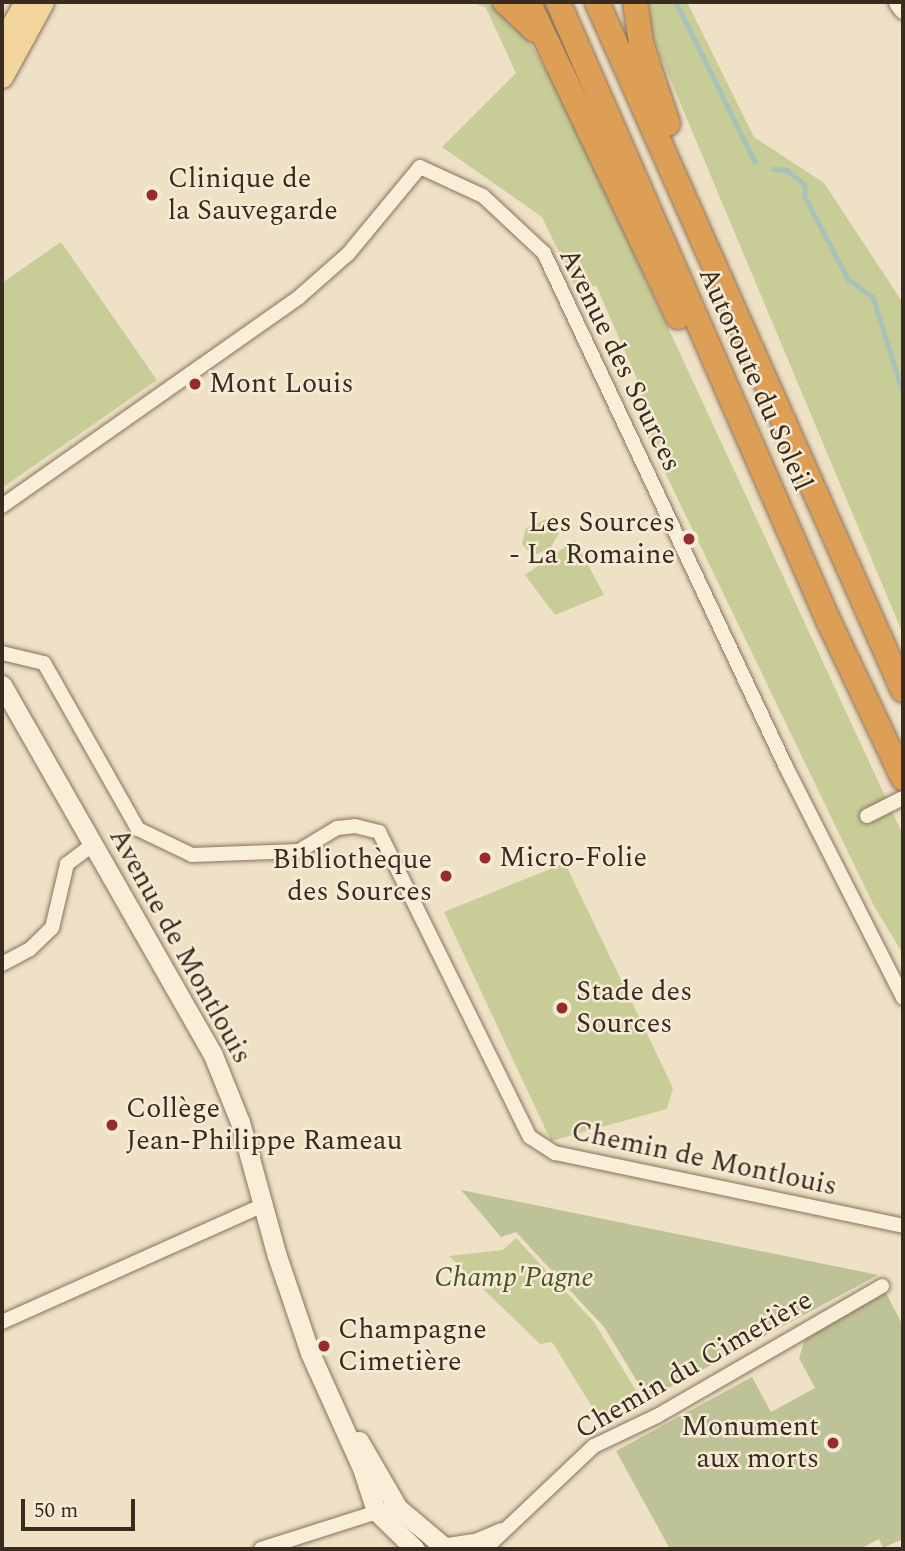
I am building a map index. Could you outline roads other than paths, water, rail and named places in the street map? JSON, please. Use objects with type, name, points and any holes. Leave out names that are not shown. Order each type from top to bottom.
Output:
[{"type":"highway","points":[[505,2],[547,44]]},
{"type":"highway","points":[[528,2],[685,332],[716,363]]},
{"type":"highway","name":"Autoroute du Soleil","points":[[558,2],[829,622],[903,778]]},
{"type":"highway","name":"Autoroute du Soleil","points":[[597,2],[903,690]]},
{"type":"highway","points":[[635,2],[651,79],[730,276],[749,341]]},
{"type":"main road","points":[[2,42],[39,2]]},
{"type":"main road","points":[[2,77],[39,2]]},
{"type":"street","points":[[898,2],[903,9]]},
{"type":"street","name":"Avenue des Sources","points":[[2,506],[299,297],[348,254],[420,167],[482,196],[544,253],[785,765],[903,998]]},
{"type":"street","name":"Chemin de Montlouis","points":[[2,653],[44,663],[138,829],[192,855],[299,851],[337,828],[364,826],[379,832],[394,856],[530,1137],[555,1153],[903,1226]]},
{"type":"street","name":"Avenue de Montlouis","points":[[2,685],[213,1055],[240,1122],[293,1310],[335,1406],[376,1511],[415,1549]]},
{"type":"street","points":[[867,816],[903,798]]},
{"type":"street","points":[[2,964],[30,949],[52,928],[67,864],[92,845]]},
{"type":"street","points":[[2,1322],[264,1205]]},
{"type":"street","name":"Chemin du Cimetière","points":[[485,1549],[594,1446],[657,1416],[882,1286]]},
{"type":"street","name":"Avenue de Montlouis","points":[[335,1406],[374,1462],[398,1508],[444,1547]]},
{"type":"street","points":[[261,1549],[323,1532],[376,1511],[398,1508]]},
{"type":"street","name":"Chemin du Cimetière","points":[[444,1547],[478,1540],[509,1526]]},
{"type":"waterway","points":[[676,2],[755,162]]},
{"type":"waterway","points":[[773,169],[787,170],[805,185],[805,197],[848,279],[873,297],[903,393]]},
{"type":"place","name":"Clinique de la Sauvegarde","points":[[152,195]]},
{"type":"place","name":"Mont Louis","points":[[195,384]]},
{"type":"place","name":"Les Sources - La Romaine","points":[[689,539]]},
{"type":"place","name":"Micro-Folie","points":[[485,858]]},
{"type":"place","name":"Bibliothèque des Sources","points":[[446,876]]},
{"type":"place","name":"Stade des Sources","points":[[562,1008]]},
{"type":"place","name":"Collège Jean-Philippe Rameau","points":[[112,1125]]},
{"type":"place","name":"Champagne Cimetière","points":[[324,1346]]},
{"type":"place","name":"Monument aux morts","points":[[833,1443]]},
{"type":"park label","name":"Champ'Pagne","points":[[514,1278]]}]
